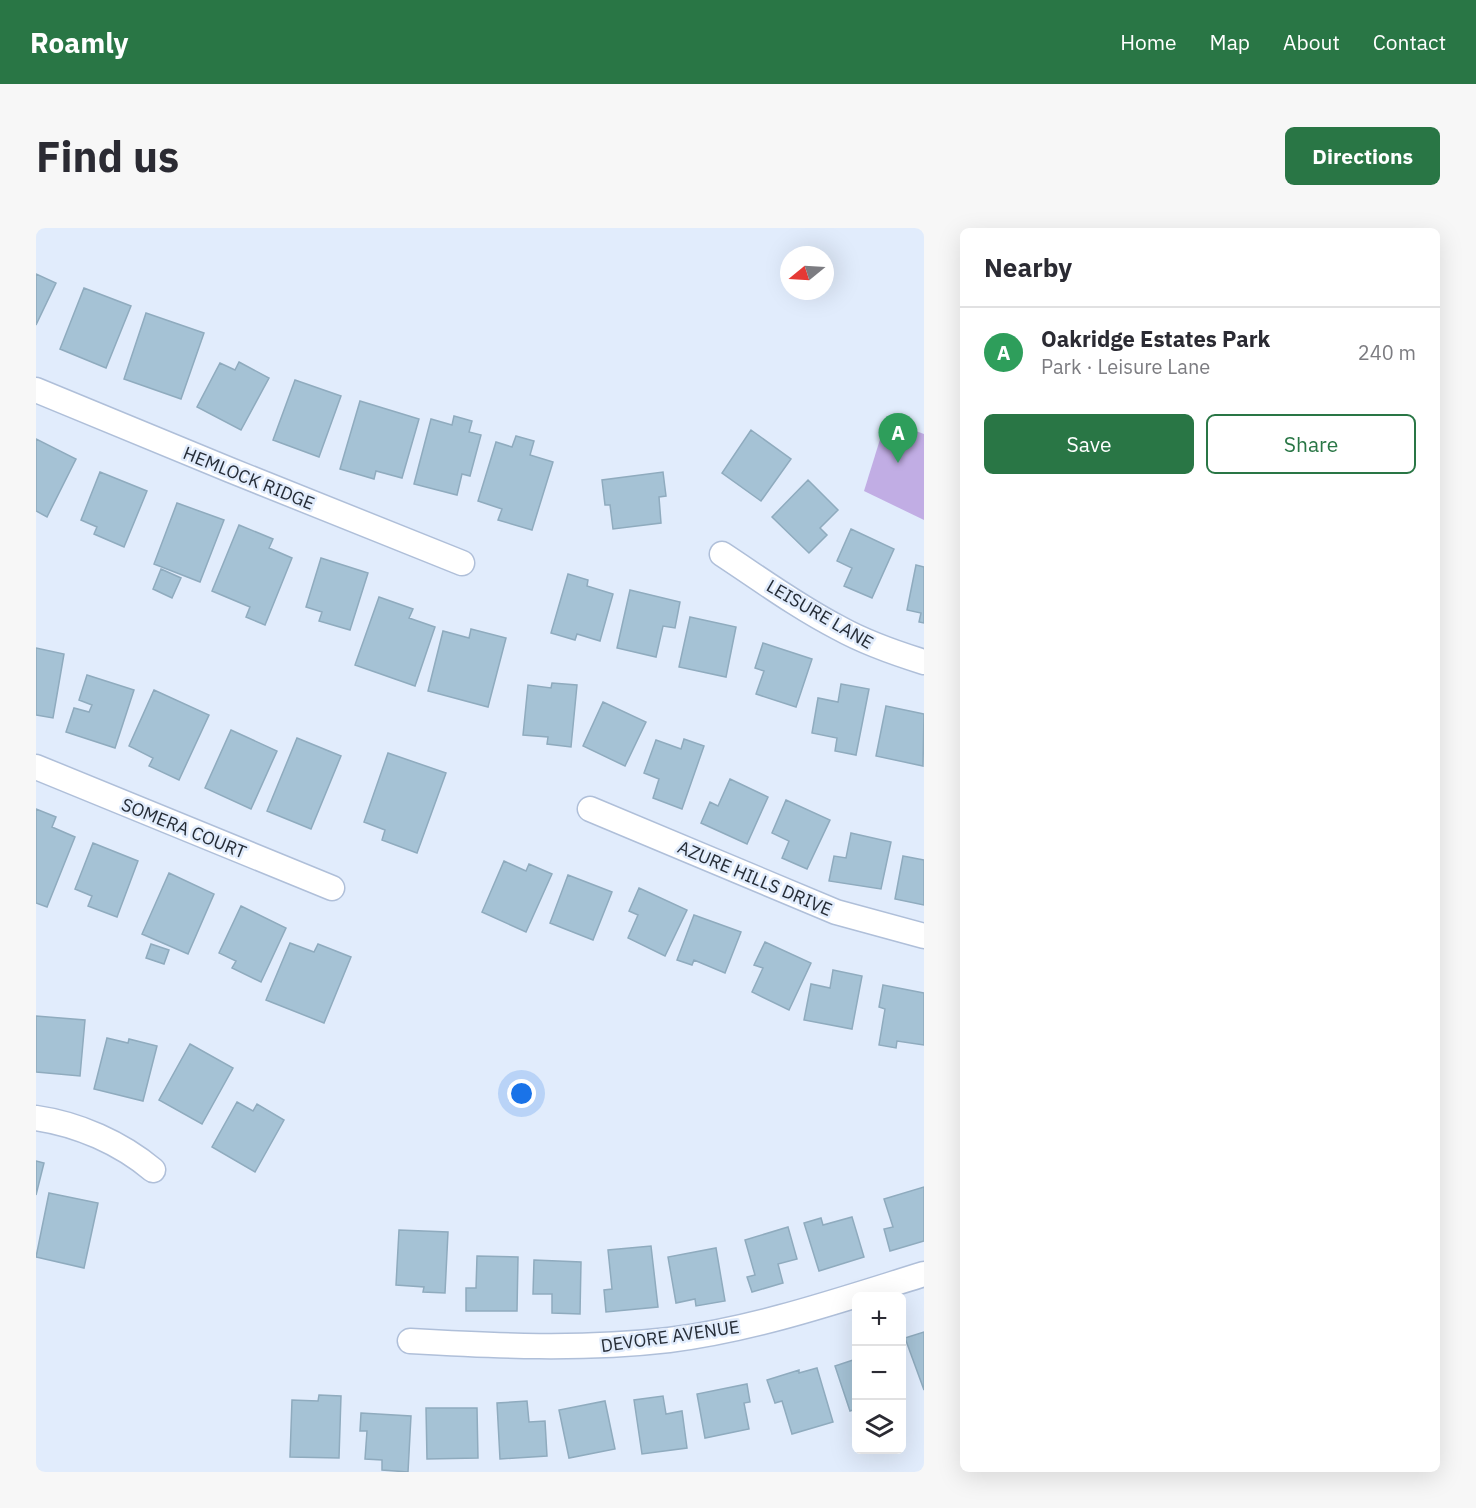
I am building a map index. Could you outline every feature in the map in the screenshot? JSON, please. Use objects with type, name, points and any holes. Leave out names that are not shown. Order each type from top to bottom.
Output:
[{"type":"street","name":"HEMLOCK RIDGE","points":[[36,390],[230,471],[462,563]]},
{"type":"street","name":"LEISURE LANE","points":[[722,554],[792,601],[838,628],[879,647],[924,663]]},
{"type":"street","name":"SOMERA COURT","points":[[36,767],[332,888]]},
{"type":"street","name":"AZURE HILLS DRIVE","points":[[590,809],[836,912],[924,936]]},
{"type":"street","points":[[36,1118],[51,1120],[91,1134],[135,1155],[153,1170]]},
{"type":"street","name":"DEVORE AVENUE","points":[[410,1341],[524,1347],[595,1346],[669,1340],[734,1329],[803,1312],[924,1274]]},
{"type":"shaded area","points":[[886,420],[924,434],[924,520],[864,491]]},
{"type":"building","points":[[36,274],[56,283],[36,325]]},
{"type":"building","points":[[84,288],[131,306],[106,368],[60,349]]},
{"type":"building","points":[[146,313],[204,333],[181,399],[124,379]]},
{"type":"building","points":[[239,362],[269,378],[241,430],[197,407],[220,363],[235,370]]},
{"type":"building","points":[[295,380],[341,396],[319,457],[273,440]]},
{"type":"building","points":[[360,401],[419,419],[402,478],[376,471],[374,479],[340,469]]},
{"type":"building","points":[[454,416],[472,421],[469,432],[481,435],[470,476],[462,474],[457,495],[414,484],[431,419],[452,425]]},
{"type":"building","points":[[751,430],[791,459],[761,501],[722,473]]},
{"type":"building","points":[[516,436],[534,441],[530,455],[553,462],[532,530],[498,520],[502,509],[478,501],[496,442],[512,447]]},
{"type":"building","points":[[36,439],[76,459],[47,517],[36,511]]},
{"type":"building","points":[[100,472],[147,491],[124,547],[94,534],[97,527],[81,520]]},
{"type":"building","points":[[663,472],[666,496],[659,497],[661,523],[613,529],[610,505],[605,505],[602,480]]},
{"type":"building","points":[[808,480],[838,510],[820,528],[827,535],[809,553],[772,517]]},
{"type":"building","points":[[177,503],[224,520],[200,582],[154,564]]},
{"type":"building","points":[[239,525],[273,539],[269,548],[292,558],[265,625],[246,617],[250,607],[212,591]]},
{"type":"building","points":[[851,529],[894,549],[872,598],[844,586],[852,568],[837,561]]},
{"type":"building","points":[[321,558],[368,573],[350,630],[319,621],[322,612],[306,607]]},
{"type":"building","points":[[916,565],[924,567],[924,623],[919,622],[921,613],[907,610]]},
{"type":"building","points":[[161,569],[181,578],[172,598],[153,589]]},
{"type":"building","points":[[568,574],[588,580],[587,586],[613,594],[600,641],[577,634],[575,640],[551,633]]},
{"type":"building","points":[[630,590],[680,602],[675,628],[663,626],[656,657],[617,648]]},
{"type":"building","points":[[379,597],[413,609],[409,618],[435,627],[415,686],[355,665]]},
{"type":"building","points":[[690,617],[736,627],[726,677],[679,667]]},
{"type":"building","points":[[471,629],[506,638],[488,707],[428,691],[443,631],[469,638]]},
{"type":"building","points":[[763,643],[812,659],[796,707],[756,694],[764,671],[755,668]]},
{"type":"building","points":[[36,648],[64,654],[53,718],[36,715]]},
{"type":"building","points":[[87,675],[134,690],[115,748],[66,732],[74,708],[89,712],[92,705],[79,700]]},
{"type":"building","points":[[552,683],[577,685],[571,747],[547,744],[548,737],[523,735],[528,685],[551,688]]},
{"type":"building","points":[[841,684],[869,689],[856,755],[835,751],[837,738],[812,733],[818,698],[838,702]]},
{"type":"building","points":[[154,690],[209,715],[179,780],[149,766],[153,758],[129,746]]},
{"type":"building","points":[[603,702],[646,722],[625,766],[583,746]]},
{"type":"building","points":[[886,706],[924,714],[923,766],[876,756]]},
{"type":"building","points":[[231,730],[277,751],[251,809],[205,788]]},
{"type":"building","points":[[297,738],[341,756],[311,829],[267,811]]},
{"type":"building","points":[[684,739],[704,746],[682,809],[653,798],[659,779],[644,773],[656,740],[681,749]]},
{"type":"building","points":[[388,753],[446,773],[417,853],[382,840],[385,830],[364,822]]},
{"type":"building","points":[[730,779],[768,797],[747,844],[701,823],[710,802],[718,806]]},
{"type":"building","points":[[786,800],[830,820],[807,869],[782,858],[789,841],[772,833]]},
{"type":"building","points":[[36,809],[56,817],[52,827],[75,837],[47,907],[36,903]]},
{"type":"building","points":[[851,833],[891,842],[881,889],[829,881],[834,856],[846,858]]},
{"type":"building","points":[[93,843],[138,861],[117,917],[88,906],[92,896],[75,889]]},
{"type":"building","points":[[903,856],[924,860],[924,905],[895,899]]},
{"type":"building","points":[[504,861],[526,871],[529,864],[552,874],[526,932],[482,912]]},
{"type":"building","points":[[169,873],[214,894],[188,954],[142,934]]},
{"type":"building","points":[[568,875],[612,892],[593,940],[550,923]]},
{"type":"building","points":[[639,888],[687,910],[665,956],[628,938],[638,915],[629,911]]},
{"type":"building","points":[[241,906],[286,928],[261,982],[232,968],[236,961],[219,953]]},
{"type":"building","points":[[694,915],[741,932],[725,973],[694,960],[692,965],[677,960]]},
{"type":"building","points":[[765,942],[811,963],[789,1010],[752,992],[763,968],[754,965]]},
{"type":"building","points":[[290,943],[314,952],[318,944],[351,957],[324,1023],[266,1000]]},
{"type":"building","points":[[151,944],[169,950],[164,964],[146,958]]},
{"type":"building","points":[[833,970],[862,976],[852,1029],[804,1020],[811,984],[830,988]]},
{"type":"building","points":[[883,985],[924,993],[924,1045],[897,1041],[896,1048],[879,1045],[885,1009],[879,1007]]},
{"type":"building","points":[[36,1016],[85,1020],[80,1076],[36,1072]]},
{"type":"building","points":[[107,1038],[128,1043],[129,1039],[157,1046],[143,1101],[94,1089]]},
{"type":"building","points":[[190,1044],[233,1068],[202,1124],[159,1100]]},
{"type":"building","points":[[237,1102],[253,1111],[257,1104],[284,1120],[255,1172],[212,1147]]},
{"type":"building","points":[[36,1161],[44,1163],[36,1195]]},
{"type":"building","points":[[924,1187],[924,1241],[890,1251],[884,1229],[893,1227],[884,1199]]},
{"type":"building","points":[[49,1193],[98,1203],[84,1268],[36,1257]]},
{"type":"building","points":[[852,1217],[864,1257],[819,1271],[804,1223],[821,1218],[823,1225]]},
{"type":"building","points":[[788,1227],[797,1259],[778,1264],[783,1283],[752,1292],[747,1277],[755,1275],[745,1240]]},
{"type":"building","points":[[399,1230],[448,1232],[445,1293],[423,1292],[424,1287],[396,1285]]},
{"type":"building","points":[[651,1246],[658,1307],[606,1312],[604,1290],[612,1289],[608,1250]]},
{"type":"building","points":[[716,1248],[725,1301],[696,1306],[695,1299],[676,1303],[668,1257]]},
{"type":"building","points":[[477,1256],[518,1257],[517,1311],[466,1311],[466,1288],[476,1288]]},
{"type":"building","points":[[534,1260],[581,1262],[580,1314],[552,1313],[552,1294],[533,1294]]},
{"type":"building","points":[[924,1332],[924,1390],[906,1341],[906,1338]]},
{"type":"building","points":[[852,1360],[852,1410],[850,1411],[835,1366]]},
{"type":"building","points":[[817,1368],[833,1422],[792,1434],[782,1401],[775,1403],[767,1380],[799,1370],[799,1373]]},
{"type":"building","points":[[747,1384],[750,1402],[744,1403],[749,1429],[705,1438],[697,1394]]},
{"type":"building","points":[[319,1395],[341,1396],[339,1458],[290,1457],[292,1400],[318,1401]]},
{"type":"building","points":[[663,1396],[666,1414],[682,1411],[687,1448],[642,1454],[634,1400]]},
{"type":"building","points":[[527,1401],[529,1422],[545,1421],[547,1456],[500,1459],[497,1403]]},
{"type":"building","points":[[605,1401],[615,1449],[569,1458],[559,1410]]},
{"type":"building","points":[[426,1408],[477,1408],[478,1458],[427,1459]]},
{"type":"building","points":[[361,1413],[411,1416],[408,1472],[382,1470],[382,1460],[365,1459],[367,1431],[360,1431]]},
{"type":"place","name":"Oakridge Estates Park","points":[[898,463]]}]
